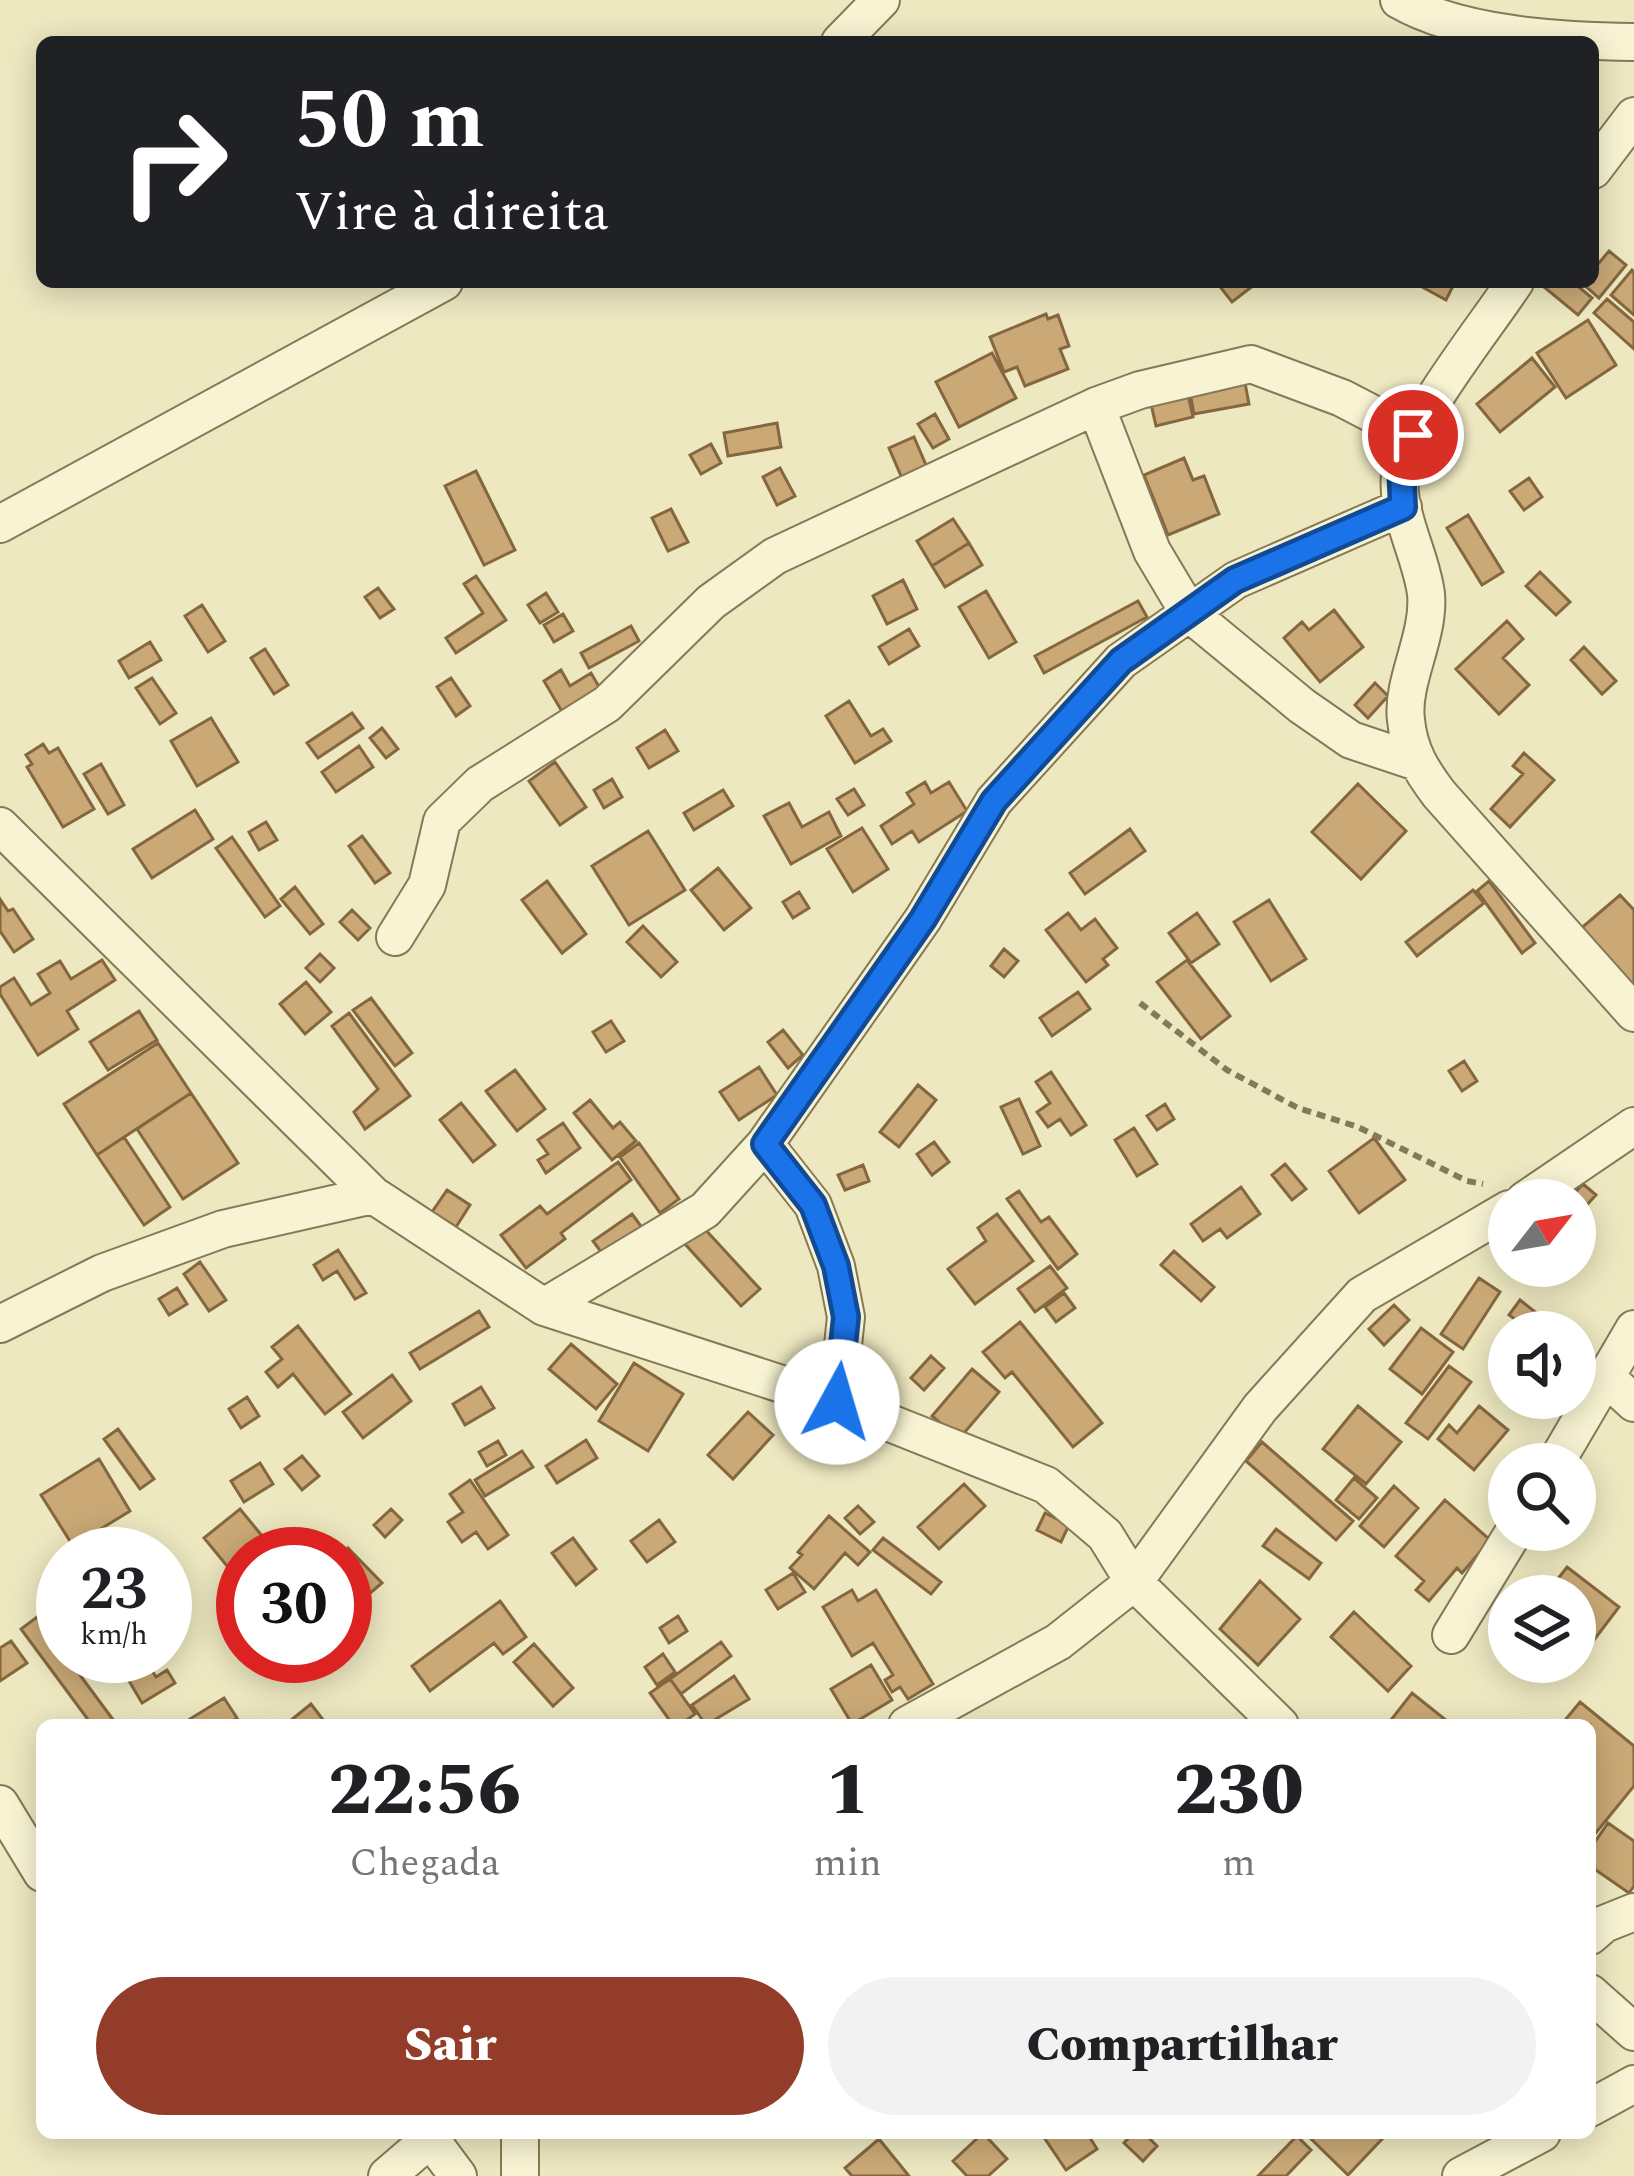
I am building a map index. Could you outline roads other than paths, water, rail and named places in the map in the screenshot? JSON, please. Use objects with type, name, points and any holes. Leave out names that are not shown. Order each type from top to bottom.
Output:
[{"type":"street","points":[[846,36],[881,0]]},
{"type":"street","points":[[1399,0],[1425,15],[1532,36]]},
{"type":"street","points":[[1599,42],[1634,42]]},
{"type":"street","points":[[1599,162],[1634,116]]},
{"type":"street","points":[[0,524],[433,288]]},
{"type":"street","points":[[1511,288],[1413,435],[1401,466],[1403,507],[1426,596],[1422,641],[1405,716],[1414,761],[1438,794],[1634,1013]]},
{"type":"street","points":[[394,937],[427,885],[442,820],[480,784],[607,704],[711,602],[775,556],[1096,406],[1140,390],[1251,364],[1342,398],[1413,435]]},
{"type":"street","points":[[1096,406],[1152,551],[1189,613],[1351,740],[1414,761]]},
{"type":"street","points":[[544,1307],[704,1210],[765,1144],[923,919],[994,801],[1121,661],[1235,580],[1403,507]]},
{"type":"street","points":[[0,826],[373,1195],[544,1307],[837,1402],[1046,1485],[1105,1535],[1134,1582],[1274,1719]]},
{"type":"street","points":[[1556,1179],[1634,1126]]},
{"type":"street","points":[[765,1144],[813,1205],[836,1266],[846,1317],[837,1402]]},
{"type":"street","points":[[0,1324],[102,1273],[223,1228],[373,1195]]},
{"type":"street","points":[[919,1719],[1058,1642],[1134,1582],[1260,1408],[1362,1295],[1488,1222]]},
{"type":"street","points":[[1574,1443],[1621,1390],[1634,1329]]},
{"type":"street","points":[[1451,1635],[1502,1551]]},
{"type":"street","points":[[0,1804],[36,1863]]},
{"type":"street","points":[[1596,1931],[1634,1912]]},
{"type":"street","points":[[1596,1998],[1634,2032]]},
{"type":"street","points":[[1596,2105],[1634,2084]]},
{"type":"street","points":[[387,2176],[428,2139]]},
{"type":"street","points":[[435,2139],[458,2176]]},
{"type":"street","points":[[520,2139],[520,2176]]},
{"type":"street","points":[[1461,2176],[1531,2139]]}]
